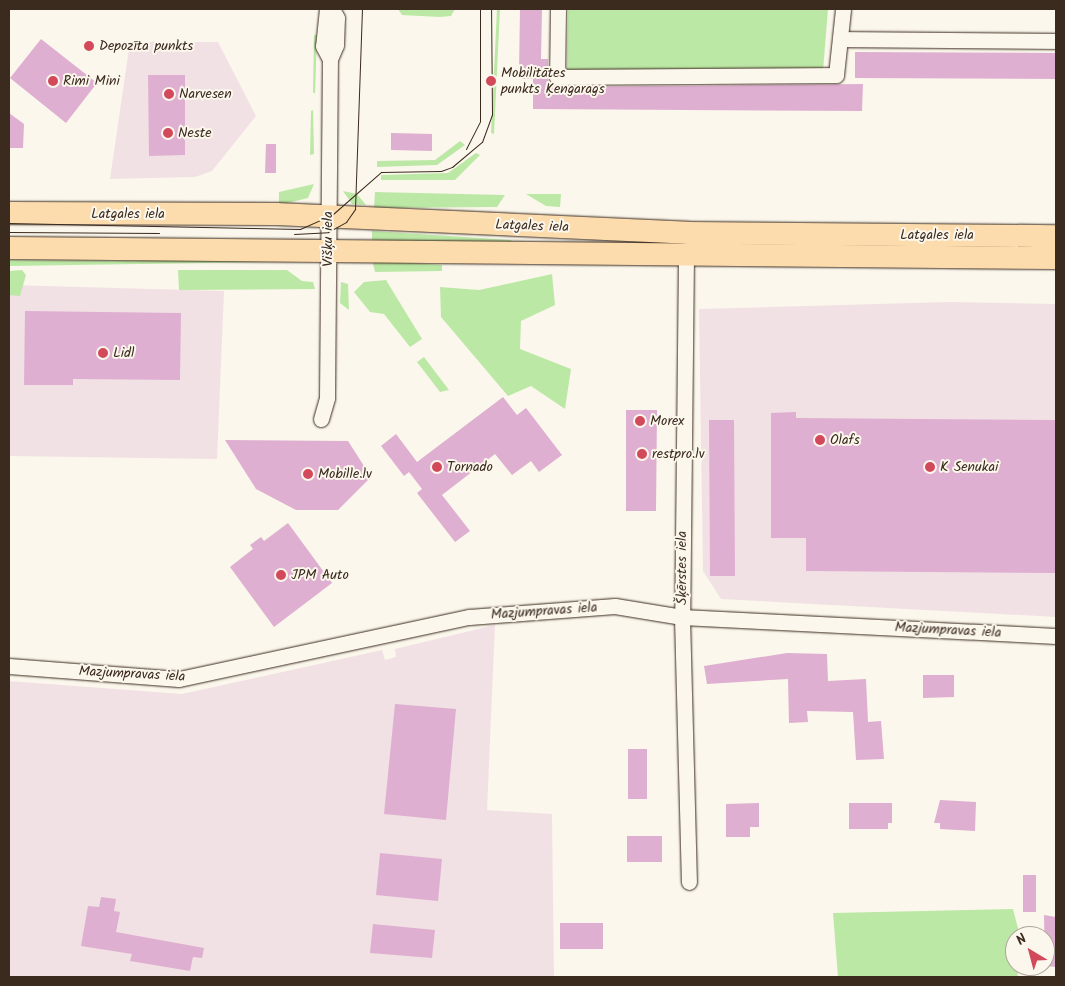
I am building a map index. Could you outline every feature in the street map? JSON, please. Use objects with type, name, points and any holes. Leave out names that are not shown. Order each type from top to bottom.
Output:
[{"type":"highway","name":"Latgales iela","points":[[9,212],[328,217],[688,232],[1056,236]]},
{"type":"highway","name":"Latgales iela","points":[[9,248],[329,253],[1056,258]]},
{"type":"street","name":"Višķu iela","points":[[327,9],[323,46],[330,59]]},
{"type":"street","name":"Višķu iela","points":[[321,419],[327,398],[330,59],[336,44],[337,18],[332,9]]},
{"type":"street","points":[[558,9],[557,77],[836,75],[841,38],[842,9]]},
{"type":"street","points":[[841,38],[1056,41]]},
{"type":"street","name":"Šķērstes iela","points":[[686,255],[682,617],[689,882]]},
{"type":"street","name":"Mazjumpravas iela","points":[[9,666],[179,680],[506,611],[615,606],[682,617],[1056,636]]},
{"type":"shaded area","points":[[130,42],[218,42],[256,116],[212,171],[195,177],[110,179]]},
{"type":"shaded area","points":[[9,285],[224,291],[217,459],[9,456]]},
{"type":"shaded area","points":[[949,302],[1056,304],[1056,617],[721,599],[703,571],[699,309]]},
{"type":"shaded area","points":[[495,625],[487,810],[552,814],[554,977],[9,977],[9,681],[182,694],[382,650],[385,660],[396,657],[395,649]]},
{"type":"green space","points":[[398,9],[455,9],[451,16],[440,17],[402,15]]},
{"type":"green space","points":[[497,9],[500,9],[494,134],[491,133]]},
{"type":"green space","points":[[568,9],[828,9],[823,71],[567,72]]},
{"type":"green space","points":[[314,35],[317,35],[315,94],[313,92]]},
{"type":"green space","points":[[313,110],[314,154],[310,155],[311,111]]},
{"type":"green space","points":[[460,141],[465,145],[437,165],[377,167],[377,161],[435,160]]},
{"type":"green space","points":[[476,153],[480,155],[455,180],[381,180],[381,175],[448,173]]},
{"type":"green space","points":[[314,184],[308,198],[279,205],[279,192]]},
{"type":"green space","points":[[343,191],[357,194],[366,205],[352,204]]},
{"type":"green space","points":[[375,192],[505,195],[497,207],[374,208]]},
{"type":"green space","points":[[526,194],[561,194],[560,207],[546,206]]},
{"type":"green space","points":[[372,231],[511,240],[513,243],[372,246]]},
{"type":"green space","points":[[141,257],[271,262],[9,266],[9,260],[140,261]]},
{"type":"green space","points":[[372,260],[442,265],[442,271],[375,272]]},
{"type":"green space","points":[[22,270],[26,275],[20,296],[9,295],[9,271]]},
{"type":"green space","points":[[178,270],[287,270],[302,281],[313,282],[315,289],[179,290]]},
{"type":"green space","points":[[552,274],[555,305],[521,321],[520,349],[571,369],[565,409],[531,386],[508,396],[441,317],[440,287],[479,290]]},
{"type":"green space","points":[[386,280],[422,339],[410,347],[384,314],[370,312],[354,292],[364,282]]},
{"type":"green space","points":[[341,282],[348,284],[349,310],[340,303]]},
{"type":"green space","points":[[424,357],[449,390],[440,392],[417,362]]},
{"type":"green space","points":[[1013,909],[1017,926],[1005,926],[1005,976],[1018,977],[838,977],[833,913]]},
{"type":"building","points":[[520,9],[542,9],[541,59],[548,59],[548,81],[553,87],[863,84],[862,111],[533,109],[533,79],[520,79],[519,72]]},
{"type":"building","name":"Rimi Mini","points":[[41,39],[97,83],[66,123],[10,78]]},
{"type":"building","points":[[855,52],[1056,53],[1056,79],[855,78]]},
{"type":"building","points":[[148,75],[185,75],[185,155],[149,156]]},
{"type":"building","points":[[9,113],[24,124],[23,148],[9,148]]},
{"type":"building","points":[[391,133],[432,134],[432,151],[391,150]]},
{"type":"building","points":[[266,144],[276,144],[276,173],[265,173]]},
{"type":"building","name":"Lidl","points":[[25,311],[181,313],[180,380],[73,379],[73,385],[24,385]]},
{"type":"building","name":"Tornado","points":[[503,397],[517,415],[526,408],[562,455],[539,472],[531,461],[512,475],[495,454],[442,495],[470,531],[455,542],[417,493],[422,489],[409,472],[404,476],[381,446],[396,434],[417,462]]},
{"type":"building","points":[[626,410],[657,410],[656,511],[626,511]]},
{"type":"building","points":[[796,412],[796,418],[1056,420],[1056,573],[806,571],[806,538],[771,538],[771,413]]},
{"type":"building","points":[[709,420],[734,420],[735,576],[710,576]]},
{"type":"building","name":"Mobille.lv","points":[[225,440],[348,441],[371,477],[338,510],[296,510],[256,489]]},
{"type":"building","name":"JPM Auto","points":[[288,523],[332,583],[274,627],[230,567],[253,549],[250,545],[261,537],[264,541]]},
{"type":"building","points":[[787,653],[827,654],[828,681],[866,679],[868,722],[881,721],[884,759],[856,760],[853,712],[807,711],[808,722],[789,723],[788,679],[707,684],[704,666]]},
{"type":"building","points":[[923,675],[954,675],[954,697],[923,698]]},
{"type":"building","points":[[395,704],[456,709],[446,820],[384,814]]},
{"type":"building","points":[[628,749],[647,749],[647,799],[628,799]]},
{"type":"building","points":[[940,800],[976,802],[975,831],[940,829],[940,823],[934,823]]},
{"type":"building","points":[[759,803],[759,827],[750,827],[750,837],[726,837],[726,804]]},
{"type":"building","points":[[849,803],[892,803],[892,823],[888,823],[888,829],[849,829]]},
{"type":"building","points":[[627,836],[662,836],[662,862],[627,862]]},
{"type":"building","points":[[380,853],[442,859],[438,901],[376,895]]},
{"type":"building","points":[[1023,875],[1036,875],[1036,912],[1023,912]]},
{"type":"building","points":[[101,897],[116,899],[114,911],[120,912],[116,932],[204,948],[202,958],[193,957],[190,971],[130,961],[132,954],[81,946],[88,906],[99,907]]},
{"type":"building","points":[[1044,915],[1056,917],[1056,967],[1055,926],[1044,926]]},
{"type":"building","points":[[560,923],[603,923],[603,949],[560,949]]},
{"type":"building","points":[[373,924],[435,930],[432,958],[370,953]]},
{"type":"tram line","points":[[294,234],[328,232],[346,222],[355,209],[362,9]]},
{"type":"tram line","points":[[466,149],[480,121],[480,9]]},
{"type":"tram line","points":[[9,223],[300,229],[333,214],[381,172],[441,171],[452,167],[482,142],[492,115],[491,9]]},
{"type":"tram line","points":[[9,232],[159,233]]},
{"type":"place","name":"Depozīta punkts","points":[[89,46]]},
{"type":"place","name":"Rimi Mini","points":[[53,81]]},
{"type":"place","name":"Mobilitātes punkts Ķengarags","points":[[491,81]]},
{"type":"place","name":"Narvesen","points":[[169,94]]},
{"type":"place","name":"Neste","points":[[168,133]]},
{"type":"place","name":"Lidl","points":[[103,353]]},
{"type":"place","name":"Morex","points":[[640,421]]},
{"type":"place","name":"Olafs","points":[[820,440]]},
{"type":"place","name":"restpro.lv","points":[[642,454]]},
{"type":"place","name":"Tornado","points":[[437,467]]},
{"type":"place","name":"K Senukai","points":[[930,467]]},
{"type":"place","name":"Mobille.lv","points":[[308,474]]},
{"type":"place","name":"JPM Auto","points":[[281,575]]}]
